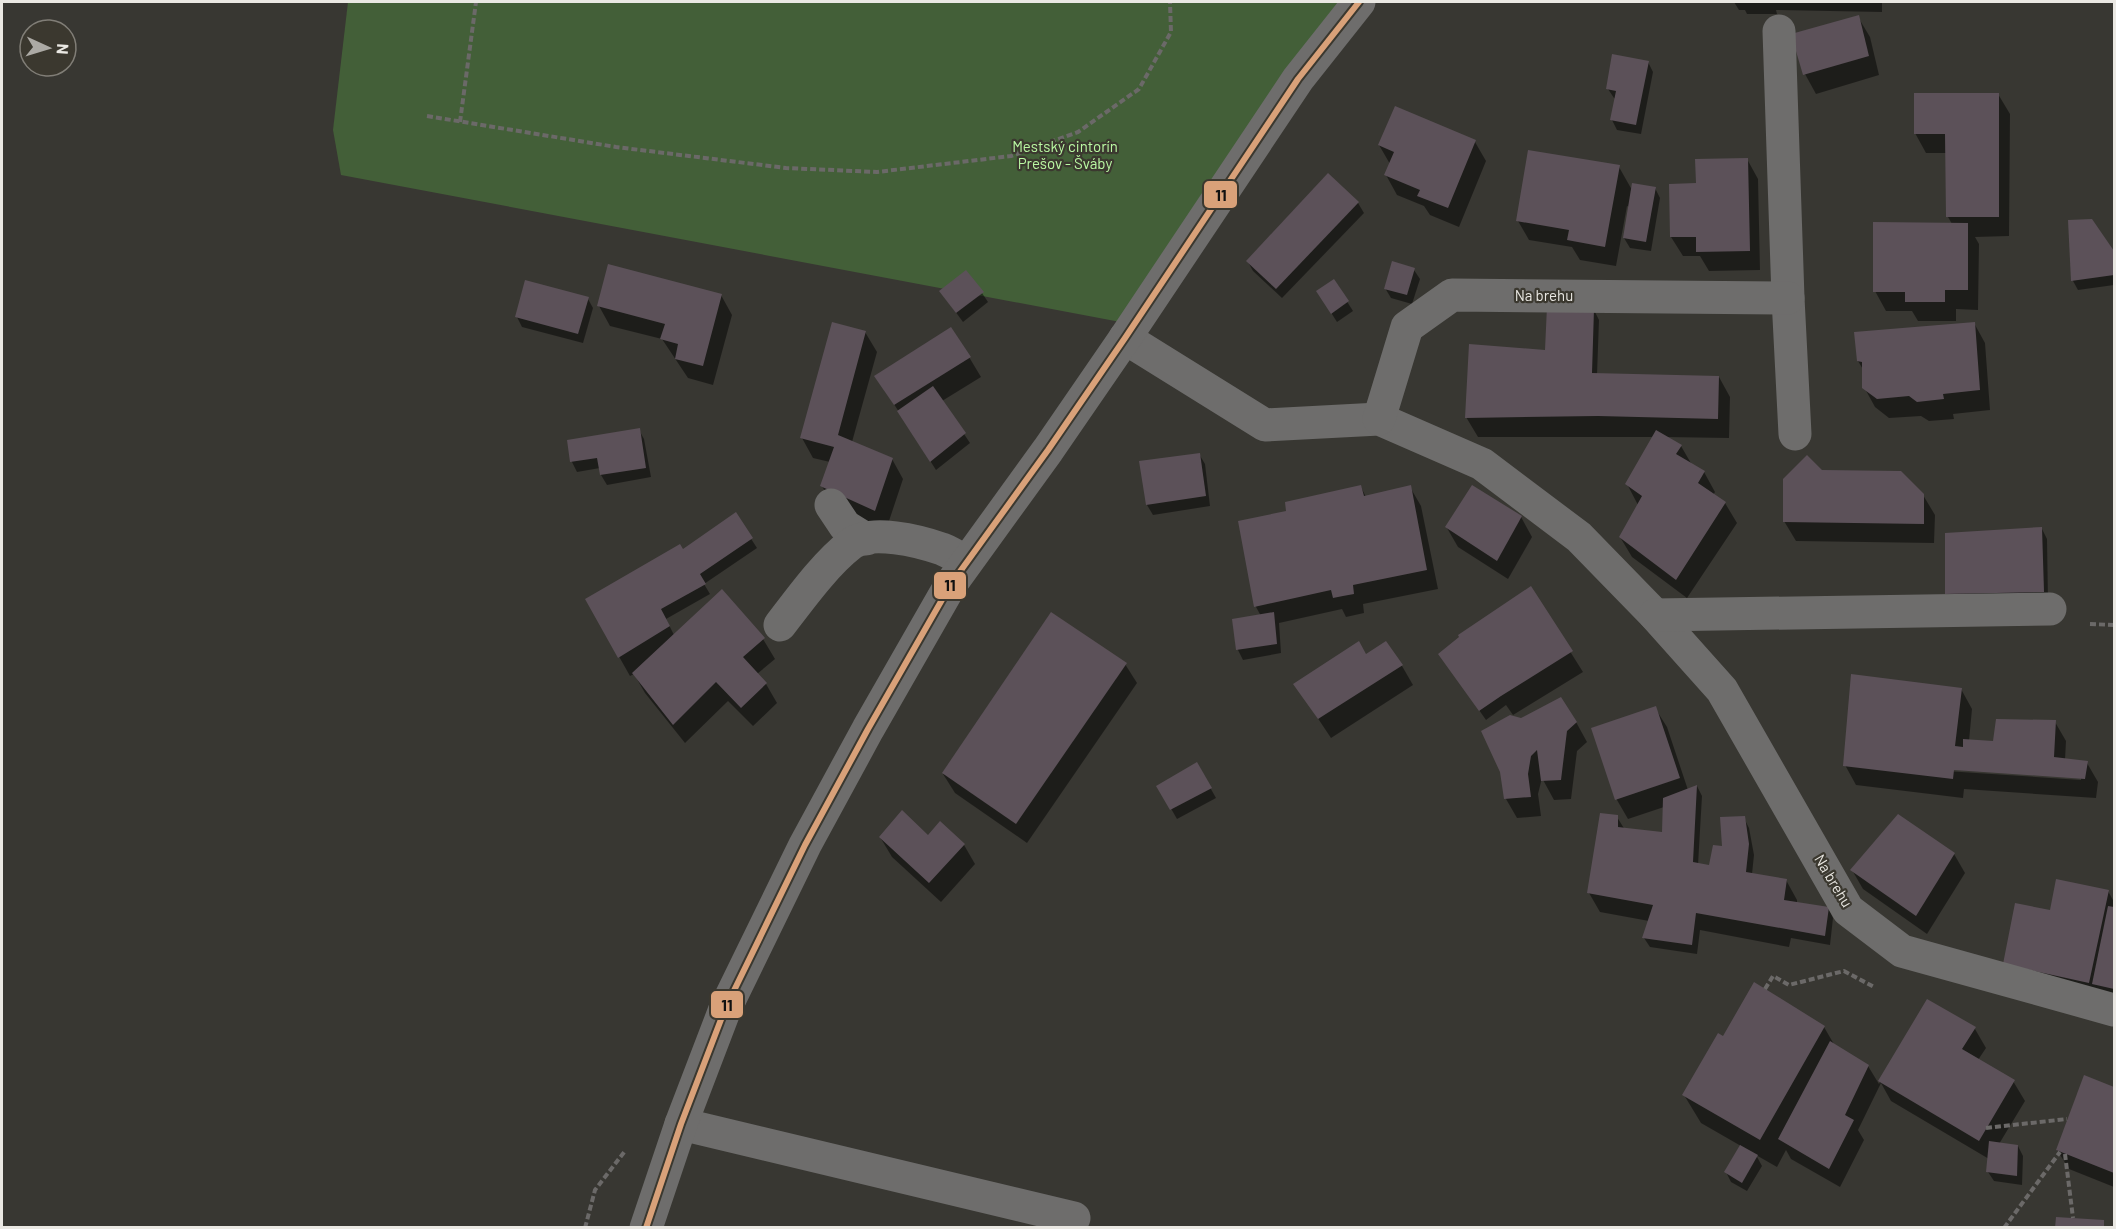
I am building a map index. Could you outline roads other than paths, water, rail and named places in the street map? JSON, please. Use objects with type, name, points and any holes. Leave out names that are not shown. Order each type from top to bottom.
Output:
[{"type":"street","points":[[646,1227],[681,1124],[725,1009],[805,845],[951,584],[1048,450],[1125,338],[1298,79],[1359,2]]},
{"type":"street","points":[[1779,31],[1795,434]]},
{"type":"street","name":"Na brehu","points":[[1379,419],[1407,327],[1452,295],[1788,298]]},
{"type":"street","name":"Na brehu","points":[[1125,338],[1265,425],[1379,419],[1482,464],[1579,537],[1655,615],[1722,690],[1848,910],[1902,951],[2115,1010]]},
{"type":"street","points":[[831,505],[845,526],[866,539]]},
{"type":"street","points":[[780,625],[827,568],[852,543],[878,536],[913,541],[943,549],[966,562]]},
{"type":"street","points":[[1655,615],[2050,609]]},
{"type":"street","points":[[681,1124],[1074,1218]]},
{"type":"park label","name":"Mestský cintorín Prešov - Šváby","points":[[1065,156]]}]
